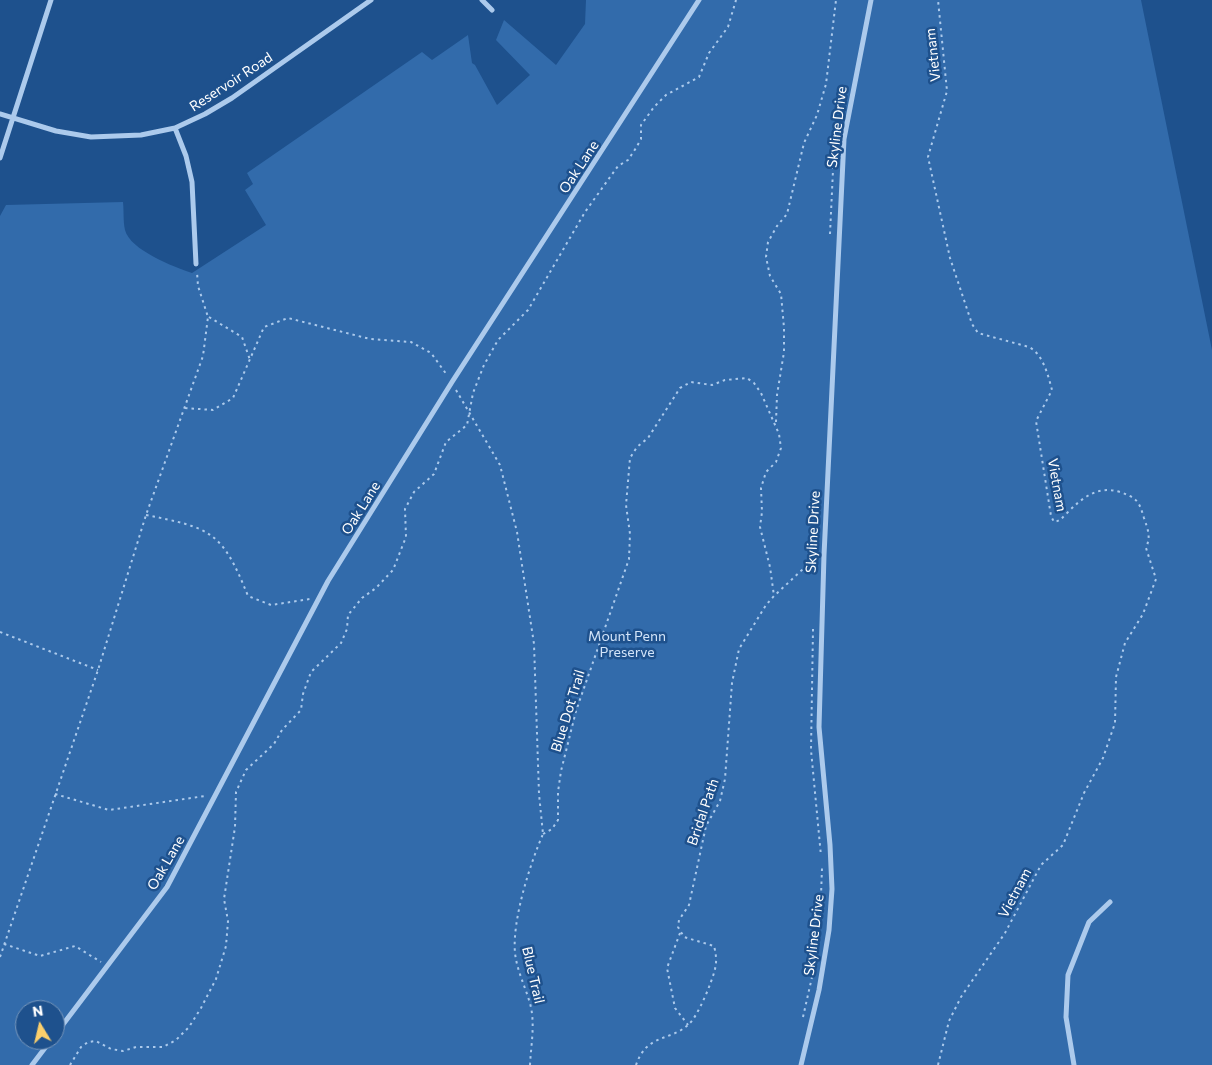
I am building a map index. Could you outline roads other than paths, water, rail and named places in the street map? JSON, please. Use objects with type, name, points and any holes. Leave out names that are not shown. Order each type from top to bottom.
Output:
[{"type":"street","points":[[0,158],[11,118],[51,0]]},
{"type":"street","name":"Reservoir Road","points":[[0,114],[56,131],[91,137],[141,135],[175,128],[226,102],[371,0]]},
{"type":"street","points":[[482,0],[492,10]]},
{"type":"street","name":"Oak Lane","points":[[65,1022],[167,887],[318,601],[452,382],[699,0]]},
{"type":"street","name":"Skyline Drive","points":[[801,1065],[819,990],[829,930],[832,889],[830,845],[819,727],[824,555],[844,139],[871,0]]},
{"type":"street","points":[[175,128],[186,156],[192,182],[196,264]]},
{"type":"street","points":[[1074,1065],[1066,1017],[1068,975],[1089,922],[1110,902]]},
{"type":"street","points":[[32,1065],[43,1050]]},
{"type":"park label","name":"Mount Penn Preserve","points":[[627,644]]}]
